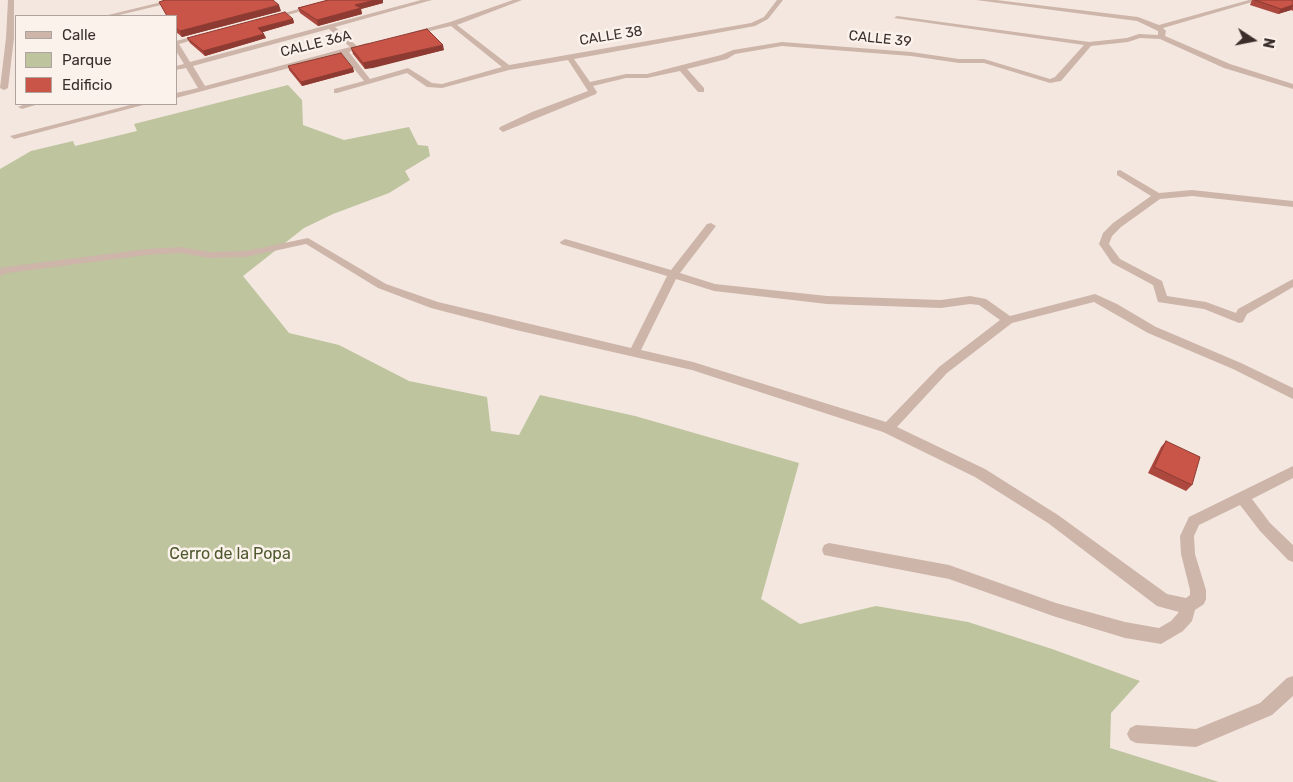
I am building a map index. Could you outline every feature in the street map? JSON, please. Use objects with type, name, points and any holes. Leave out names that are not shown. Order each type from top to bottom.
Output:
[{"type":"street","points":[[11,0],[13,37],[2,88],[15,84]]},
{"type":"street","points":[[112,15],[179,0]]},
{"type":"street","points":[[297,0],[307,8]]},
{"type":"street","points":[[260,20],[338,0]]},
{"type":"street","name":"CALLE 36A","points":[[178,68],[429,0]]},
{"type":"street","points":[[408,35],[452,24],[519,0]]},
{"type":"street","name":"CALLE 38","points":[[368,81],[408,70],[430,85],[436,86],[508,68],[568,56],[753,25],[766,18],[780,0]]},
{"type":"street","points":[[979,0],[1138,18],[1159,27],[1162,31],[1161,37]]},
{"type":"street","points":[[1159,27],[1256,0]]},
{"type":"street","points":[[897,18],[1089,44],[1128,40],[1140,36],[1161,37],[1227,66],[1293,88]]},
{"type":"street","points":[[452,24],[508,68]]},
{"type":"street","points":[[331,27],[355,48]]},
{"type":"street","points":[[178,43],[214,33]]},
{"type":"street","points":[[0,40],[13,37]]},
{"type":"street","name":"CALLE 36A","points":[[178,95],[372,44]]},
{"type":"street","name":"CALLE 39","points":[[589,86],[626,76],[646,76],[682,68],[724,57],[733,52],[782,44],[911,54],[959,61],[984,61],[1050,80],[1058,79],[1089,44]]},
{"type":"street","points":[[178,48],[203,89]]},
{"type":"street","points":[[337,91],[368,81],[344,51]]},
{"type":"street","points":[[503,129],[542,111],[594,92],[568,56]]},
{"type":"street","points":[[682,68],[701,90]]},
{"type":"street","points":[[22,107],[31,105]]},
{"type":"street","points":[[14,136],[139,105]]},
{"type":"street","points":[[1120,173],[1157,196]]},
{"type":"street","points":[[1293,204],[1192,193],[1157,196],[1117,225],[1107,235],[1104,244],[1112,257],[1158,283],[1162,299],[1206,306],[1239,319],[1242,312],[1293,282]]},
{"type":"street","points":[[634,353],[673,275],[711,226]]},
{"type":"street","points":[[0,273],[5,270],[147,252],[181,250],[209,255],[246,254],[308,241],[382,286],[435,305],[516,326],[693,366],[888,428],[980,473],[1037,509],[1163,601],[1188,606]]},
{"type":"street","points":[[564,242],[714,287],[827,300],[941,304],[970,300],[982,302],[1008,320]]},
{"type":"street","points":[[888,428],[944,370],[1008,320],[1094,298],[1113,306],[1152,330],[1237,366],[1293,394]]},
{"type":"street","points":[[829,550],[949,572],[1056,610],[1126,630],[1161,636],[1181,621],[1186,616],[1188,606],[1198,599],[1198,590],[1188,554],[1187,536],[1194,521],[1293,472]]},
{"type":"street","points":[[1243,498],[1265,527],[1293,555]]},
{"type":"street","points":[[1136,734],[1196,738],[1266,709],[1293,684]]},
{"type":"green space","name":"Cerro de la Popa","points":[[288,85],[302,100],[303,125],[344,140],[409,127],[418,145],[428,146],[430,156],[405,171],[410,180],[389,193],[333,214],[304,228],[243,276],[289,333],[339,345],[409,381],[487,397],[491,431],[519,435],[540,395],[635,416],[799,463],[761,599],[800,624],[876,606],[968,622],[1052,649],[1140,681],[1111,713],[1110,748],[1219,782],[0,782],[0,169],[31,151],[73,141],[75,146],[137,131],[134,124]]},
{"type":"building","points":[[165,0],[273,0],[279,5],[180,31],[178,30],[178,15],[166,15],[159,2]]},
{"type":"building","points":[[328,0],[375,0],[355,5],[361,8],[317,20],[298,8]]},
{"type":"building","points":[[1255,0],[1293,0],[1293,5],[1281,9]]},
{"type":"building","points":[[285,12],[293,19],[258,28],[264,34],[203,51],[187,38]]},
{"type":"building","points":[[427,29],[443,45],[363,63],[351,48]]},
{"type":"building","points":[[341,53],[353,68],[301,82],[288,66]]},
{"type":"building","points":[[1166,441],[1200,457],[1192,485],[1154,467]]}]
